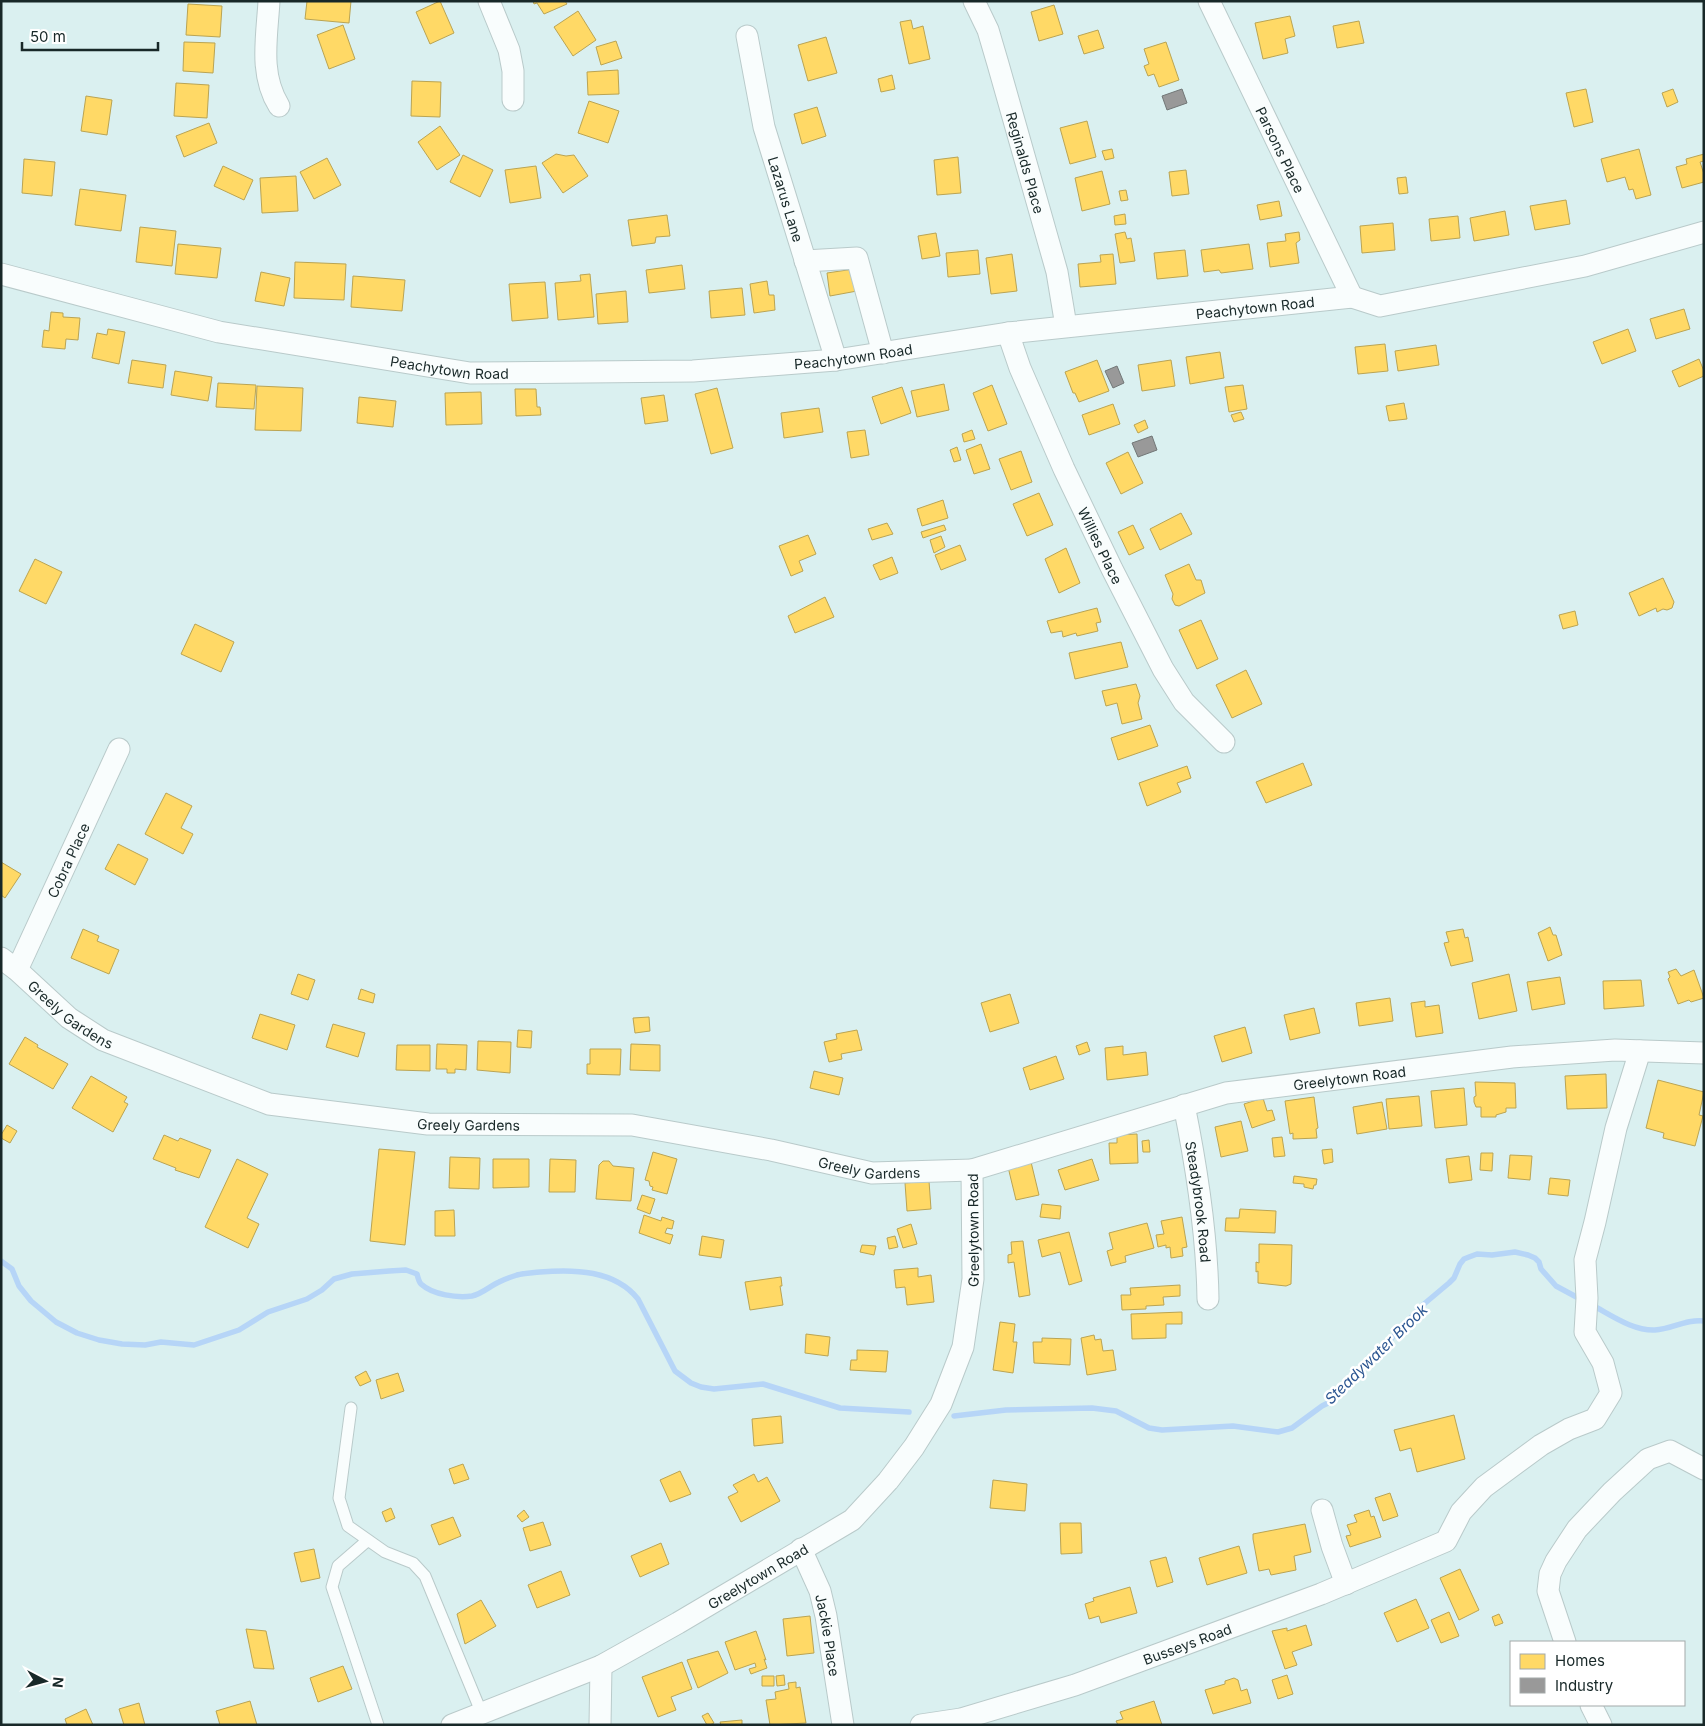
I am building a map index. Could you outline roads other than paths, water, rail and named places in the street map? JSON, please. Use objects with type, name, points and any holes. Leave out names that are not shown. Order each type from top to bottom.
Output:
[{"type":"street","points":[[269,1],[266,73],[268,85],[279,106]]},
{"type":"street","points":[[489,1],[509,50],[513,70],[513,100]]},
{"type":"street","name":"Reginalds Place","points":[[974,1],[988,30],[1001,73],[1057,272],[1066,326]]},
{"type":"street","name":"Parsons Place","points":[[1209,1],[1352,297]]},
{"type":"street","name":"Lazarus Lane","points":[[747,36],[764,127],[836,360]]},
{"type":"street","name":"Peachytown Road","points":[[1,274],[219,332],[470,373],[693,371],[836,360],[1008,333],[1352,297],[1380,306],[1585,266],[1704,232]]},
{"type":"street","points":[[806,261],[857,258],[882,353]]},
{"type":"street","name":"Willies Place","points":[[1008,333],[1020,368],[1064,469],[1163,669],[1184,702],[1224,742]]},
{"type":"street","name":"Cobra Place","points":[[9,964],[119,749]]},
{"type":"street","name":"Greely Gardens","points":[[9,964],[69,1018],[103,1040],[269,1104],[428,1124],[632,1125],[771,1150],[872,1173],[972,1170]]},
{"type":"street","name":"Greelytown Road","points":[[452,1725],[601,1666],[678,1623],[852,1520],[888,1481],[914,1447],[941,1404],[962,1347],[973,1279],[972,1170],[1226,1093],[1512,1057],[1615,1050],[1704,1053]]},
{"type":"street","name":"Busseys Road","points":[[921,1725],[961,1719],[1075,1684],[1346,1584],[1446,1541],[1462,1512],[1484,1486],[1541,1445],[1569,1429],[1595,1419],[1611,1393],[1603,1363],[1585,1332],[1585,1260],[1616,1128],[1640,1051]]},
{"type":"street","name":"Steadybrook Road","points":[[1184,1105],[1196,1163],[1207,1257],[1208,1299]]},
{"type":"street","points":[[1565,1641],[1548,1591],[1550,1574],[1556,1561],[1577,1529],[1612,1492],[1648,1459],[1670,1451],[1704,1469]]},
{"type":"street","points":[[1322,1510],[1346,1584]]},
{"type":"street","name":"Jackie Place","points":[[801,1549],[820,1592],[826,1616],[843,1725]]},
{"type":"street","points":[[600,1725],[601,1666]]},
{"type":"street","points":[[1591,1706],[1600,1725]]},
{"type":"lane","points":[[351,1408],[339,1498],[348,1526],[385,1552],[413,1563],[425,1576],[482,1714]]},
{"type":"lane","points":[[368,1540],[338,1566],[332,1587],[378,1725]]},
{"type":"waterway","name":"Steadywater Brook","points":[[954,1416],[1006,1410],[1092,1408],[1116,1411],[1149,1428],[1162,1430],[1233,1426],[1278,1432],[1292,1428],[1330,1402],[1338,1390],[1373,1358],[1424,1304],[1454,1278],[1464,1259],[1477,1254],[1492,1255],[1515,1252],[1528,1255],[1539,1262],[1541,1269],[1556,1286],[1582,1300]]},
{"type":"waterway","name":"Steadywater Brook","points":[[1,1261],[12,1269],[19,1286],[31,1301],[56,1322],[77,1333],[99,1340],[145,1345],[161,1342],[194,1345],[239,1330],[268,1312],[307,1299],[322,1290],[334,1279],[352,1274],[406,1270],[417,1274],[421,1284],[432,1291],[445,1295],[466,1297],[476,1295],[501,1281],[522,1274],[553,1271],[593,1274],[618,1282],[629,1289],[638,1299],[675,1371],[691,1383],[714,1389],[763,1384],[840,1408],[909,1412]]},
{"type":"waterway","name":"Steadywater Brook","points":[[1590,1304],[1621,1321],[1646,1330],[1661,1329],[1691,1321],[1704,1321]]}]
